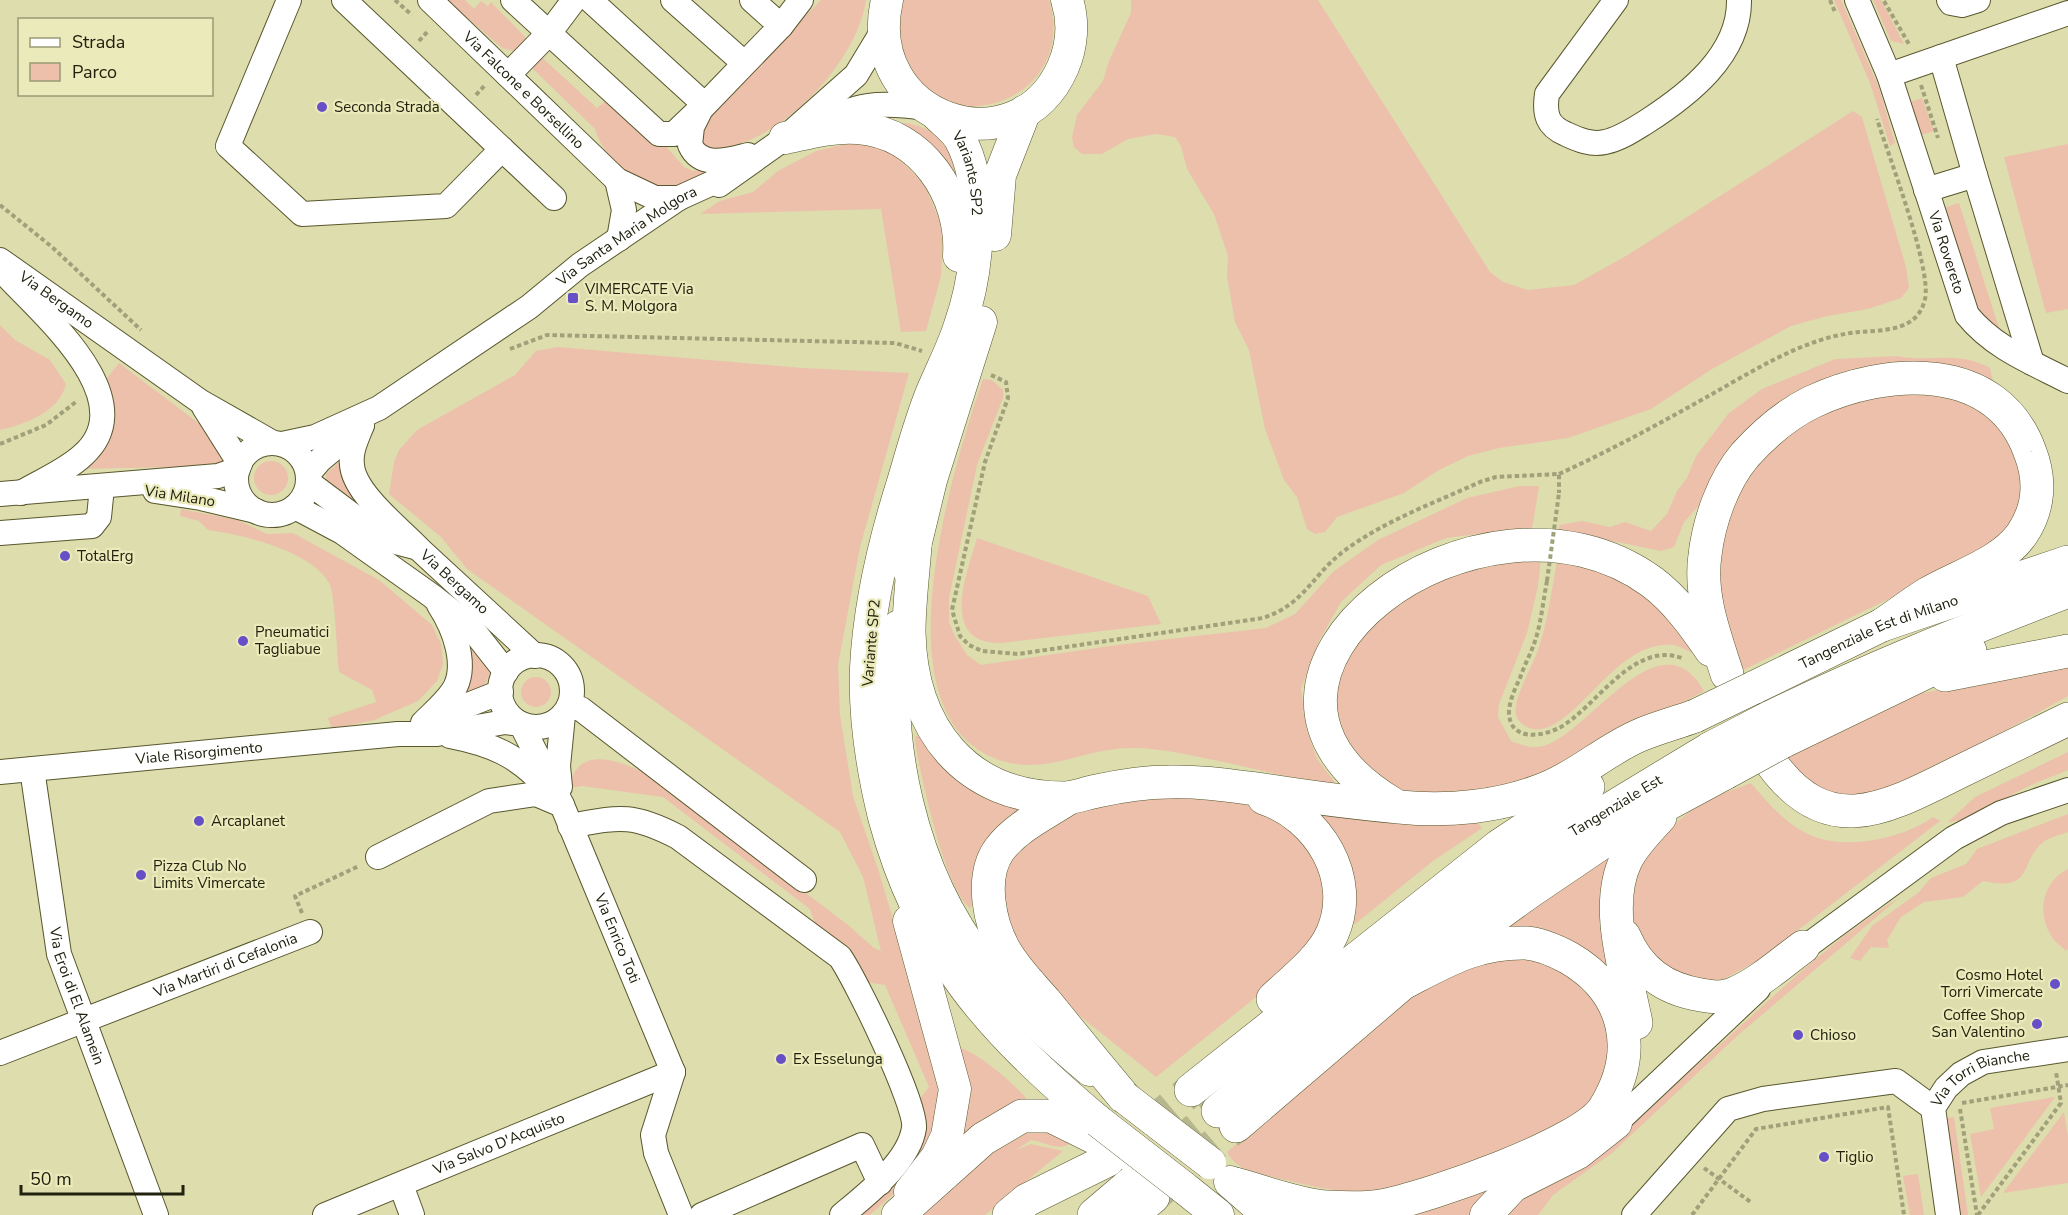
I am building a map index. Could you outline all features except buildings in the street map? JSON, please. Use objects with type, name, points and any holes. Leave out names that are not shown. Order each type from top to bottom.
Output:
[{"type":"highway","points":[[1399,807],[1368,789],[1348,770],[1333,747],[1322,719],[1320,703],[1326,672],[1349,627],[1370,603],[1426,568],[1448,558],[1476,551],[1535,545],[1586,551],[1611,559],[1652,582],[1692,622],[1727,675],[1710,621],[1704,587],[1704,557],[1718,503],[1743,458],[1781,421],[1810,403],[1848,387],[1881,379],[1919,377],[1965,385],[1998,404],[2028,446],[2037,470],[2038,486],[2031,518],[2020,536],[1993,560],[1927,594],[1882,625]]},
{"type":"highway","points":[[915,546],[909,632],[920,698],[936,734],[957,760],[993,783],[1014,791],[1042,797],[1069,798],[1148,783],[1213,784],[1430,810],[1464,808],[1532,794],[1550,787],[1638,736],[1695,717]]},
{"type":"highway","name":"Tangenziale Est di Milano","points":[[1695,717],[1882,625],[2068,562]]},
{"type":"highway","name":"Tangenziale Est","points":[[1403,983],[1227,1118],[1400,956],[1564,837],[1718,760],[1774,742],[1831,687],[1944,639],[2068,591]]},
{"type":"highway","points":[[2068,610],[1961,655],[1774,742],[1793,789],[1818,804],[1837,810],[1881,809],[2068,719]]},
{"type":"highway","points":[[1899,685],[2068,651]]},
{"type":"highway","name":"Tangenziale Est","points":[[1213,784],[1266,798],[1299,815],[1327,849],[1334,864],[1340,887],[1340,905],[1332,936],[1323,948],[1229,1040],[1191,1090],[1499,846],[1695,717]]},
{"type":"highway","points":[[1616,1123],[1634,1091],[1642,1052],[1621,955],[1616,902],[1625,861],[1636,844],[1672,803],[1718,760]]},
{"type":"highway","points":[[1069,798],[1019,831],[1000,849],[990,872],[990,906],[994,926],[1011,960],[1124,1097]]},
{"type":"highway","points":[[1403,983],[1625,827],[1672,803]]},
{"type":"highway","points":[[1616,902],[1623,935],[1630,952],[1645,970],[1663,985],[1680,992],[1710,997],[1731,995],[1803,947]]},
{"type":"highway","points":[[1235,1184],[1324,1208],[1386,1205],[1547,1149],[1578,1131],[1603,1111],[1617,1082],[1626,1047],[1621,1021],[1613,1000],[1599,980],[1577,963],[1555,950],[1529,943],[1501,944],[1463,952],[1403,983]]},
{"type":"highway","points":[[898,1215],[983,1139],[1022,1116],[1051,1116],[1070,1123],[1153,1191],[1094,1215]]},
{"type":"highway","points":[[1009,1215],[1027,1200],[1108,1160],[1043,1215]]},
{"type":"main road","points":[[882,32],[886,0]]},
{"type":"main road","points":[[932,111],[958,122],[978,123],[1009,118],[1039,101],[1060,74],[1067,58],[1073,8]]},
{"type":"main road","name":"Variante SP2","points":[[882,32],[889,62],[898,80],[910,96],[932,111],[959,138],[969,164],[976,207],[976,235],[961,324],[931,394],[898,497],[880,566],[872,614],[866,668],[870,759],[899,868],[927,931],[978,1005],[1013,1043],[1098,1121],[1153,1191],[1218,1215]]},
{"type":"main road","name":"Variante SP2","points":[[1025,111],[1000,175],[993,263],[987,304],[931,480],[898,633],[896,727],[908,803],[930,873],[962,934],[1001,987],[1053,1039],[1209,1163]]},
{"type":"main road","points":[[775,144],[841,128],[875,130],[897,138],[918,152],[940,181],[954,214],[960,248],[952,310],[931,394]]},
{"type":"main road","points":[[880,801],[909,924],[955,1089],[947,1136],[937,1157],[919,1182],[882,1215]]},
{"type":"main road","points":[[1486,1215],[1513,1186],[1578,1153],[1616,1123]]},
{"type":"main road","points":[[1209,1163],[1235,1184],[1275,1209],[1293,1215]]},
{"type":"main road","points":[[1209,1163],[1268,1215]]},
{"type":"street","points":[[288,0],[228,146],[302,214],[446,206],[502,149]]},
{"type":"street","points":[[344,0],[554,198]]},
{"type":"street","name":"Via Falcone e Borsellino","points":[[430,0],[501,83],[617,180],[655,198],[679,198]]},
{"type":"street","points":[[513,0],[659,134],[674,134],[781,26],[801,0]]},
{"type":"street","points":[[501,83],[550,32],[574,0]]},
{"type":"street","points":[[590,0],[703,106]]},
{"type":"street","points":[[673,0],[744,63]]},
{"type":"street","points":[[752,0],[781,26]]},
{"type":"street","points":[[1616,0],[1547,94],[1544,112],[1549,123],[1559,131],[1585,143],[1605,142],[1624,135],[1666,110],[1704,79],[1726,48],[1739,11],[1739,0]]},
{"type":"street","name":"Via Rovereto","points":[[1857,0],[1889,75],[1967,315],[1982,333],[1998,345],[2068,381]]},
{"type":"street","points":[[1949,0],[1951,3],[1962,5],[1978,0]]},
{"type":"street","points":[[1889,75],[2068,13]]},
{"type":"street","name":"Via Santa Maria Molgora","points":[[529,307],[587,278],[685,212],[732,174],[775,144],[856,75],[882,32]]},
{"type":"street","points":[[1941,57],[2032,363]]},
{"type":"street","name":"Via Santa Maria Molgora","points":[[775,144],[849,109],[865,105],[897,104],[932,111]]},
{"type":"street","points":[[703,106],[690,139],[696,155],[717,161],[775,144]]},
{"type":"street","name":"Via Santa Maria Molgora","points":[[278,443],[315,437],[379,408],[529,307],[580,265],[679,198],[732,174]]},
{"type":"street","points":[[1926,190],[1975,175]]},
{"type":"street","points":[[617,180],[624,210],[619,239]]},
{"type":"street","name":"Via Bergamo","points":[[0,260],[201,402],[278,443]]},
{"type":"street","points":[[0,269],[76,352],[96,385],[102,401],[102,423],[92,446],[77,459],[10,493]]},
{"type":"street","name":"Via Bergamo","points":[[201,402],[239,466]]},
{"type":"street","name":"Via Santa Maria Molgora","points":[[308,478],[320,460],[379,408]]},
{"type":"street","name":"Via Santa Maria Molgora","points":[[362,425],[352,450],[351,464],[357,482],[367,497],[418,548]]},
{"type":"street","points":[[278,443],[298,453],[308,478],[304,496],[295,507],[275,515],[258,512],[241,497],[236,480],[239,466],[252,449],[278,443]]},
{"type":"street","name":"Via Milano","points":[[10,493],[218,476],[239,466]]},
{"type":"street","name":"Via Bergamo","points":[[308,478],[384,539],[418,548],[452,582],[535,656]]},
{"type":"street","points":[[0,533],[92,526],[99,516],[102,487]]},
{"type":"street","name":"Via Milano","points":[[102,487],[163,492],[258,512]]},
{"type":"street","name":"Via Bergamo","points":[[295,507],[342,532],[469,625],[503,682]]},
{"type":"street","name":"Viale Risorgimento","points":[[430,728],[453,690],[459,672],[452,628],[432,596]]},
{"type":"street","points":[[566,711],[572,696],[569,676],[555,661],[535,656],[519,660],[503,682],[506,711],[521,724],[530,727],[548,725],[566,711],[581,709],[804,880]]},
{"type":"street","name":"Viale Risorgimento","points":[[430,728],[503,682]]},
{"type":"street","name":"Via Enrico Toti","points":[[566,711],[558,766],[566,815]]},
{"type":"street","name":"Viale Risorgimento","points":[[0,772],[398,734],[430,728],[505,722],[521,724]]},
{"type":"street","name":"Via Enrico Toti","points":[[521,724],[566,815],[673,1072]]},
{"type":"street","points":[[430,728],[471,740],[519,759],[566,815]]},
{"type":"street","name":"Via Eroi di El Alamein","points":[[32,769],[59,954],[82,1022],[156,1215]]},
{"type":"street","points":[[1616,1123],[1803,947],[1954,838],[2001,813],[2068,790]]},
{"type":"street","points":[[378,857],[489,801],[536,794],[566,815],[620,816],[654,825],[678,837],[840,957],[852,975],[912,1114],[914,1127],[907,1149],[880,1183],[842,1215]]},
{"type":"street","name":"Via Martiri di Cefalonia","points":[[0,1053],[310,932]]},
{"type":"street","name":"Via Torri Bianche","points":[[1948,1215],[1933,1108],[1946,1088],[1961,1074],[1983,1062],[2060,1050]]},
{"type":"street","points":[[673,1072],[653,1135],[656,1153],[681,1215]]},
{"type":"street","name":"Via Salvo D'Acquisto","points":[[325,1215],[673,1072]]},
{"type":"street","points":[[1634,1215],[1728,1109],[1763,1100],[1896,1081],[1933,1108]]},
{"type":"street","points":[[702,1215],[862,1145],[880,1183]]},
{"type":"street","points":[[401,1185],[412,1215]]},
{"type":"path","points":[[395,0],[436,38]]},
{"type":"path","points":[[1830,0],[1839,21]]},
{"type":"path","points":[[478,76],[501,83]]},
{"type":"path","points":[[988,373],[1006,382],[1008,398],[985,462],[952,610],[960,636],[969,645],[982,651],[1017,654],[1263,618],[1291,606],[1343,551],[1364,537],[1420,509],[1496,477],[1559,474],[1609,452],[1754,370],[1817,341],[1842,333],[1895,329],[1915,319],[1925,300],[1925,272],[1876,117]]},
{"type":"path","points":[[0,205],[52,247],[150,336]]},
{"type":"path","points":[[509,349],[547,335],[895,343],[925,352]]},
{"type":"path","points":[[1559,474],[1559,493],[1547,581],[1535,643],[1510,706],[1511,722],[1517,730],[1528,736],[1539,736],[1562,726],[1621,674],[1644,662],[1672,654],[1688,661]]},
{"type":"path","name":"Via Martiri di Cefalonia","points":[[310,932],[295,896],[378,857]]},
{"type":"path","points":[[1977,1215],[1993,1199],[2061,1103],[2058,1086],[2060,1050]]},
{"type":"path","points":[[1977,1215],[1959,1104],[2068,1085]]},
{"type":"path","points":[[1692,1215],[1756,1129],[1888,1107],[1904,1215]]},
{"type":"path","points":[[1688,1156],[1752,1203]]},
{"type":"green space","points":[[447,0],[465,0],[474,9],[481,1],[488,6],[491,2],[527,39],[514,51],[502,48]]},
{"type":"green space","points":[[821,0],[866,0],[860,24],[832,73],[791,115],[767,131],[742,143],[718,149],[705,146],[701,137],[702,130],[710,113]]},
{"type":"green space","points":[[902,0],[1049,0],[1053,37],[1043,67],[1023,89],[997,102],[968,106],[940,99],[917,80],[903,49],[899,25]]},
{"type":"green space","points":[[1131,0],[1318,0],[1490,272],[1503,282],[1528,290],[1574,285],[1626,256],[1853,111],[1862,117],[1906,267],[1909,288],[1901,298],[1868,309],[1827,316],[1791,326],[1712,369],[1651,409],[1568,438],[1499,448],[1468,456],[1439,470],[1404,493],[1337,517],[1325,532],[1315,534],[1307,529],[1297,497],[1284,480],[1265,429],[1249,350],[1235,322],[1227,277],[1228,256],[1214,214],[1187,169],[1181,146],[1175,137],[1156,134],[1128,139],[1102,154],[1082,154],[1074,147],[1072,137],[1077,115],[1103,81],[1109,61],[1131,13]]},
{"type":"green space","points":[[1834,0],[1841,0],[1879,88],[1895,143],[1890,146],[1870,83]]},
{"type":"green space","points":[[1873,0],[1881,0],[1904,44],[1891,41]]},
{"type":"green space","points":[[535,51],[597,108],[606,101],[663,143],[684,167],[693,171],[712,169],[683,186],[666,188],[640,181],[627,173],[607,152],[595,129],[531,67]]},
{"type":"green space","points":[[1922,98],[1934,131],[1921,135],[1910,102]]},
{"type":"green space","points":[[891,123],[911,124],[937,136],[948,152],[955,180],[935,149]]},
{"type":"green space","points":[[855,142],[891,151],[924,184],[943,229],[941,276],[926,331],[901,332],[881,209],[700,214],[720,201],[753,192],[778,171],[816,151]]},
{"type":"green space","points":[[2068,144],[2068,309],[2046,313],[2004,157]]},
{"type":"green space","points":[[1959,203],[1999,328],[1981,313],[1974,301],[1944,208]]},
{"type":"green space","points":[[0,325],[15,340],[50,360],[66,384],[62,394],[49,409],[30,420],[0,430]]},
{"type":"green space","points":[[558,347],[802,368],[909,373],[860,547],[838,665],[840,715],[853,796],[879,872],[924,1024],[940,1058],[943,1118],[913,1176],[870,1215],[852,1215],[898,1177],[918,1101],[929,1087],[885,985],[866,982],[849,947],[816,927],[810,909],[663,797],[582,786],[569,788],[574,774],[581,765],[591,760],[614,761],[650,775],[848,925],[874,948],[881,951],[863,877],[840,832],[467,569],[441,537],[389,494],[394,462],[399,450],[417,430],[515,375],[536,351]]},
{"type":"green space","points":[[1897,356],[1955,358],[1978,363],[1990,368],[1993,381],[1957,368],[1792,393],[1758,419],[1708,496],[1684,522],[1674,547],[1661,551],[1603,539],[1563,537],[1557,532],[1560,525],[1582,521],[1610,527],[1625,522],[1651,531],[1667,514],[1696,456],[1729,413],[1762,389],[1835,359]]},
{"type":"green space","points":[[119,363],[201,425],[211,435],[224,460],[213,466],[83,469],[105,381]]},
{"type":"green space","points":[[983,379],[992,380],[1003,390],[1003,398],[977,465],[949,598],[949,622],[955,636],[967,655],[981,665],[1117,645],[1266,628],[1295,614],[1334,571],[1378,540],[1467,498],[1520,486],[1539,486],[1533,524],[1529,534],[1493,532],[1446,538],[1381,565],[1341,602],[1319,641],[1301,689],[1307,731],[1317,759],[1339,788],[1224,762],[1142,748],[1115,749],[1040,764],[1010,763],[967,741],[942,702],[932,651],[932,592],[941,531],[955,472]]},
{"type":"green space","points":[[1918,387],[1992,412],[2019,450],[2022,514],[1987,551],[1741,671],[1722,620],[1718,534],[1751,463],[1815,411]]},
{"type":"green space","points":[[345,457],[378,521],[326,484],[326,474]]},
{"type":"green space","points":[[271,461],[283,466],[288,478],[283,490],[271,495],[259,490],[254,478],[259,466]]},
{"type":"green space","points":[[181,509],[237,520],[267,534],[293,533],[379,580],[432,625],[441,644],[443,663],[437,681],[418,701],[374,720],[332,729],[328,718],[376,702],[372,690],[339,672],[332,591],[322,573],[294,554],[276,547],[257,540],[208,530],[199,521],[180,516]]},
{"type":"green space","points":[[977,538],[1148,596],[1161,624],[1002,643],[982,640],[970,632],[963,620],[962,604],[968,569]]},
{"type":"green space","points":[[1558,556],[1607,570],[1663,608],[1694,654],[1673,645],[1652,647],[1632,656],[1564,718],[1549,727],[1533,729],[1525,726],[1516,715],[1517,700],[1541,639]]},
{"type":"green space","points":[[1541,557],[1538,586],[1527,633],[1499,704],[1498,717],[1511,741],[1527,746],[1543,746],[1561,737],[1581,722],[1624,685],[1646,671],[1667,665],[1686,670],[1704,691],[1552,776],[1428,802],[1375,780],[1337,729],[1337,675],[1368,622],[1452,569]]},
{"type":"green space","points":[[458,633],[490,672],[485,685],[457,698]]},
{"type":"green space","points":[[2068,664],[2068,696],[1898,790],[1878,798],[1822,793],[1783,759],[1903,697]]},
{"type":"green space","points":[[536,677],[542,678],[550,686],[550,698],[542,706],[536,707],[530,706],[522,698],[521,692],[522,686],[530,678]]},
{"type":"green space","points":[[918,735],[1026,805],[970,908],[961,897],[952,879],[936,833],[916,747],[915,737]]},
{"type":"green space","points":[[2068,752],[2068,770],[2025,788],[1978,814],[1948,822],[1975,797]]},
{"type":"green space","points":[[1751,783],[1791,824],[1822,839],[1850,842],[1880,839],[1909,830],[1933,817],[1940,821],[1759,960],[1724,979],[1696,982],[1657,969],[1632,925],[1629,908],[1632,890],[1639,872],[1649,854],[1662,838],[1690,811],[1710,799]]},
{"type":"green space","points":[[1170,787],[1263,808],[1313,847],[1329,912],[1290,970],[1156,1077],[1060,1000],[1008,939],[1001,882],[1016,851],[1054,817]]},
{"type":"green space","points":[[1313,806],[1476,820],[1482,828],[1433,861],[1355,924],[1344,921]]},
{"type":"green space","points":[[2068,814],[2068,832],[2042,843],[2018,879],[2011,883],[1983,881],[1963,897],[1924,902],[1901,917],[1887,940],[1889,948],[1871,947],[1860,961],[1850,958],[1872,926],[1918,893],[1931,878],[1966,864],[1977,849]]},
{"type":"green space","points":[[1611,856],[1614,973],[1497,930]]},
{"type":"green space","points":[[2068,869],[2068,949],[2066,951],[2050,934],[2043,906],[2053,881]]},
{"type":"green space","points":[[1900,897],[1736,1037],[1612,1153],[1553,1195],[1538,1215],[1504,1215],[1517,1199],[1665,1092],[1838,941]]},
{"type":"green space","points":[[1503,958],[1518,958],[1552,966],[1580,987],[1598,1008],[1608,1034],[1608,1062],[1599,1089],[1591,1101],[1578,1112],[1555,1126],[1492,1155],[1425,1179],[1380,1191],[1341,1191],[1302,1184],[1248,1170],[1231,1158],[1227,1152],[1410,997],[1468,966]]},
{"type":"green space","points":[[957,1047],[996,1070],[1029,1102],[955,1143]]},
{"type":"green space","points":[[2055,1097],[1981,1197],[1970,1134],[1994,1129],[1990,1108]]},
{"type":"green space","points":[[2064,1112],[2068,1136],[2068,1183],[2003,1193]]},
{"type":"green space","points":[[1954,1117],[1968,1215],[1959,1215],[1946,1118]]},
{"type":"green space","points":[[1035,1128],[1074,1141],[1058,1147],[1031,1140],[1016,1150],[1031,1144],[1063,1151],[985,1215],[916,1215],[1012,1136]]},
{"type":"green space","points":[[1918,1174],[1924,1215],[1910,1215],[1903,1176]]},
{"type":"green space","points":[[1492,1188],[1469,1215],[1397,1215]]},
{"type":"tunnel","points":[[1108,1160],[1191,1090]]},
{"type":"tunnel","points":[[1134,1181],[1218,1111]]},
{"type":"tunnel","points":[[1153,1197],[1236,1126]]},
{"type":"place","name":"Seconda Strada","points":[[322,107]]},
{"type":"place","name":"VIMERCATE Via S. M. Molgora","points":[[573,298]]},
{"type":"place","name":"TotalErg","points":[[65,556]]},
{"type":"place","name":"Pneumatici Tagliabue","points":[[243,641]]},
{"type":"place","name":"Arcaplanet","points":[[199,821]]},
{"type":"place","name":"Pizza Club No Limits Vimercate","points":[[141,875]]},
{"type":"place","name":"Cosmo Hotel Torri Vimercate","points":[[2055,984]]},
{"type":"place","name":"Coffee Shop San Valentino","points":[[2037,1024]]},
{"type":"place","name":"Chioso","points":[[1798,1035]]},
{"type":"place","name":"Ex Esselunga","points":[[781,1059]]},
{"type":"place","name":"Tiglio","points":[[1824,1157]]}]
